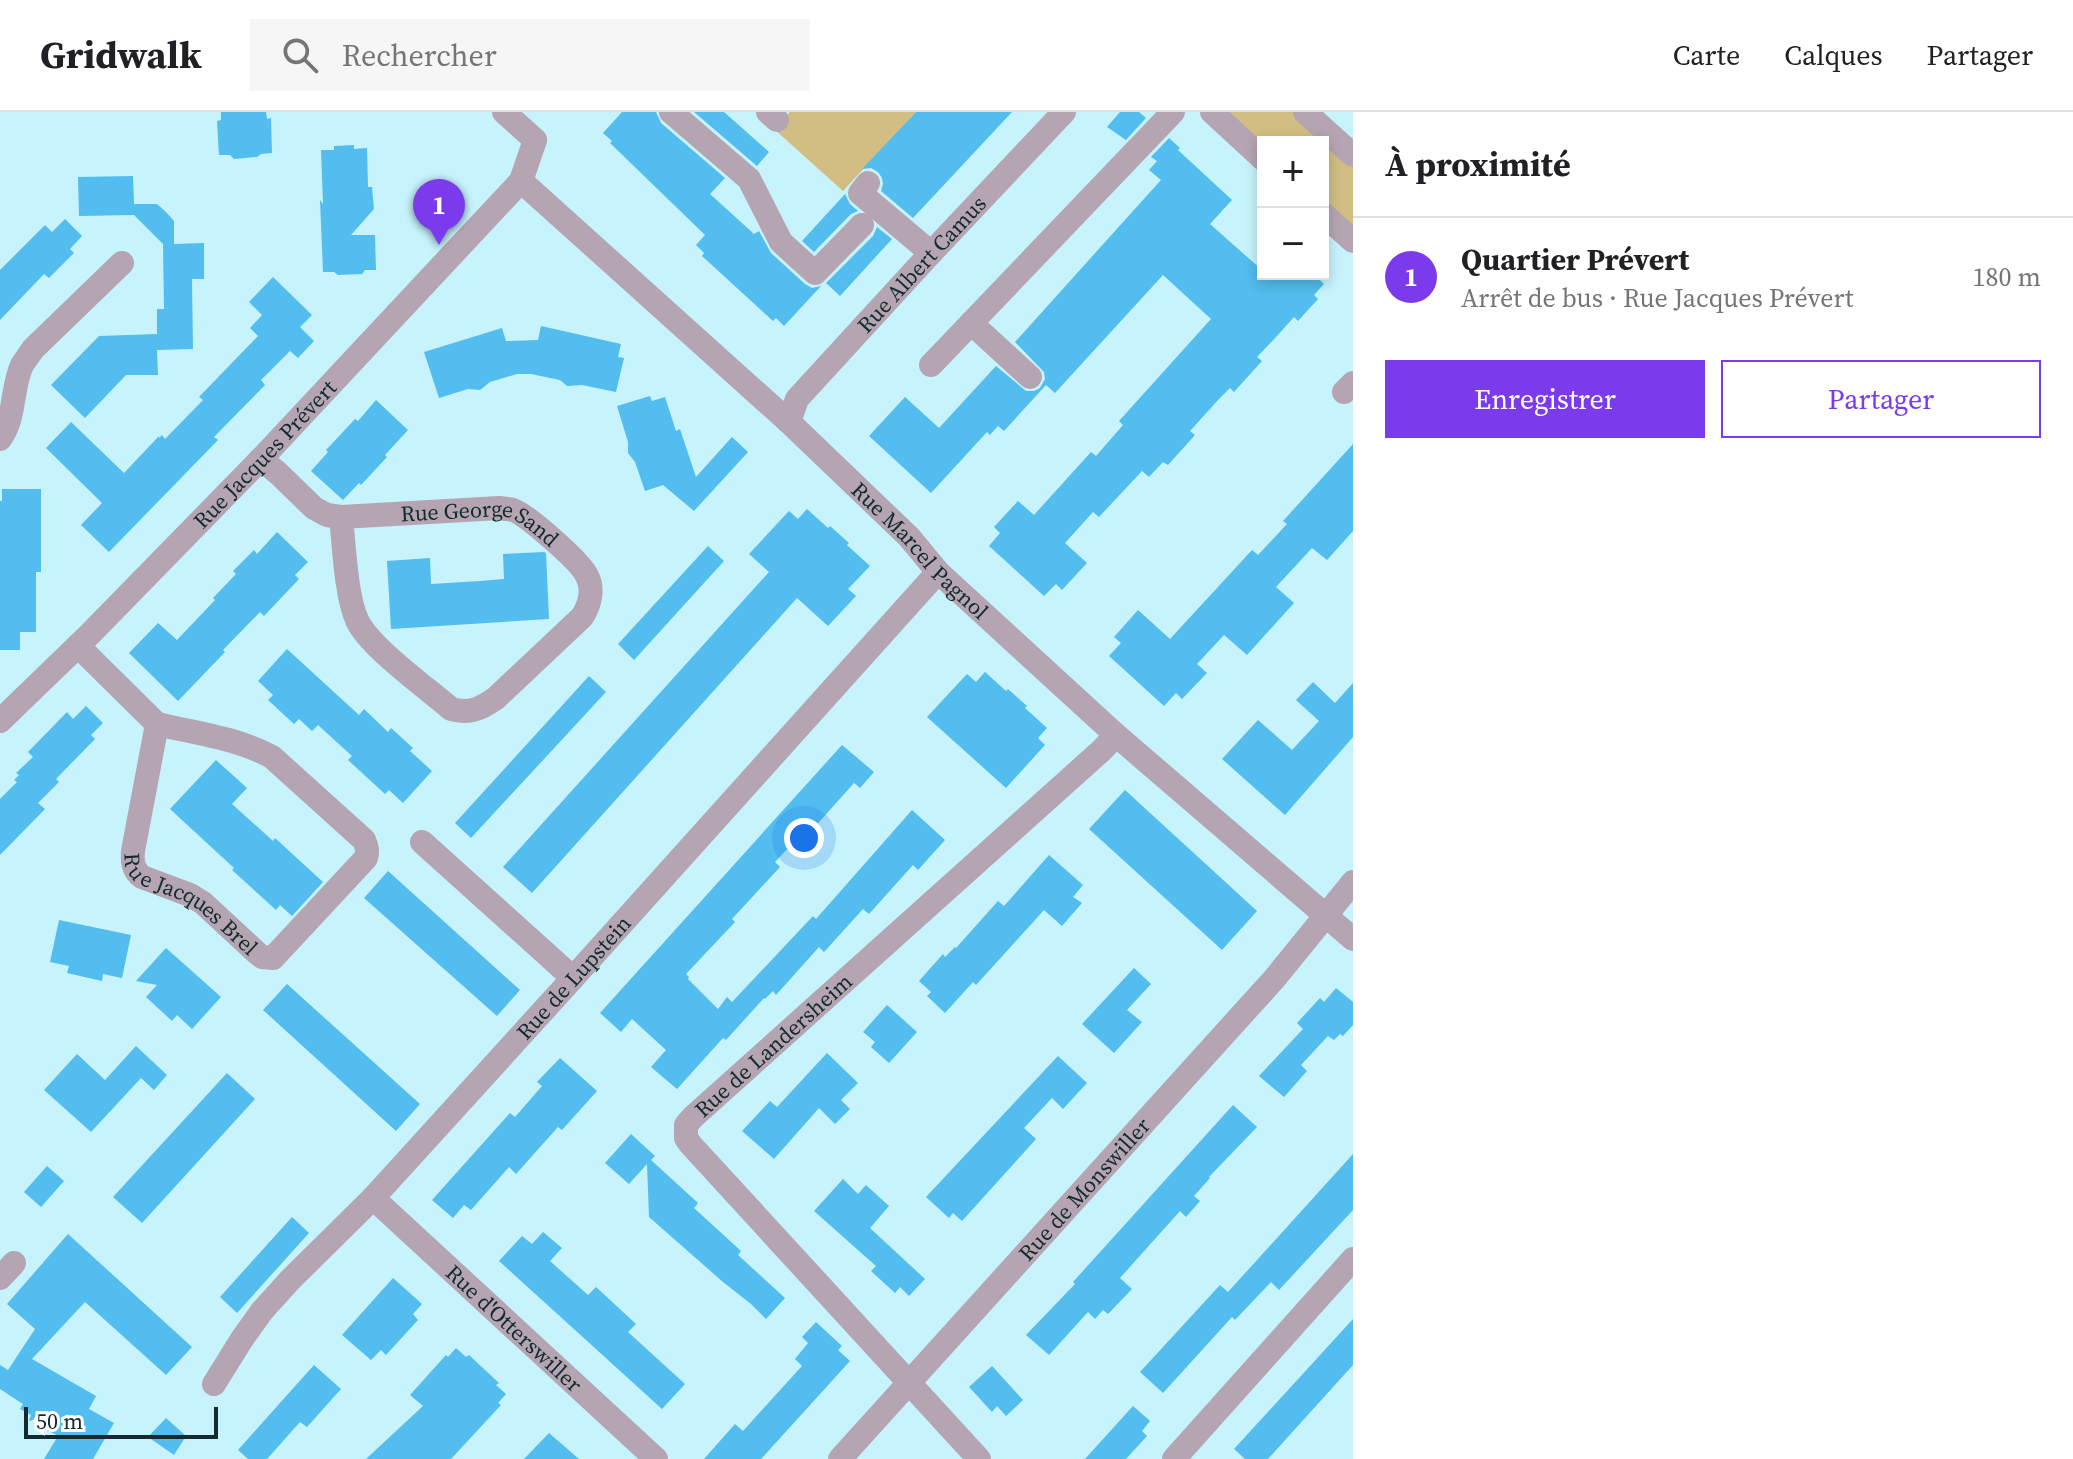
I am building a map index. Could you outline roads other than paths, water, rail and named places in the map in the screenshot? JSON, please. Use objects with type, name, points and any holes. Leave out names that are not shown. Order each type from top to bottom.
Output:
[{"type":"street","points":[[504,112],[535,140],[521,181]]},
{"type":"street","points":[[671,112],[749,179],[781,242],[815,273],[862,225]]},
{"type":"street","name":"Rue Albert Camus","points":[[789,422],[797,399],[1064,112]]},
{"type":"street","points":[[931,365],[1173,112]]},
{"type":"street","points":[[1212,112],[1257,153]]},
{"type":"street","points":[[1305,112],[1353,155]]},
{"type":"street","name":"Rue Marcel Pagnol","points":[[521,181],[789,422],[909,537],[938,572],[1116,735],[1353,939]]},
{"type":"street","name":"Rue Jacques Prévert","points":[[2,715],[78,646],[261,459],[521,181]]},
{"type":"street","points":[[868,183],[860,193],[931,253]]},
{"type":"street","points":[[1329,219],[1353,241]]},
{"type":"street","points":[[0,439],[10,419],[22,365],[33,349],[122,263]]},
{"type":"street","points":[[971,323],[1030,377]]},
{"type":"street","name":"Rue George Sand","points":[[261,459],[314,508],[327,515],[513,510],[580,565],[589,579],[591,594],[588,608],[484,707],[462,712],[451,709],[376,645],[358,624],[350,590],[341,517]]},
{"type":"street","name":"Rue de Lupstein","points":[[214,1384],[262,1311],[373,1198],[938,572]]},
{"type":"street","points":[[78,646],[157,724]]},
{"type":"street","name":"Rue Jacques Brel","points":[[157,724],[254,747],[272,757],[367,846],[366,858],[273,958],[262,957],[203,903],[136,872],[132,863],[133,851],[157,724]]},
{"type":"street","name":"Rue de Landersheim","points":[[909,1383],[691,1145],[686,1138],[686,1125],[1116,735]]},
{"type":"street","points":[[422,842],[573,978]]},
{"type":"street","name":"Rue de Monswiller","points":[[840,1459],[1264,989],[1353,882]]},
{"type":"street","name":"Rue d'Otterswiller","points":[[373,1198],[656,1459]]},
{"type":"street","points":[[1174,1459],[1353,1259]]},
{"type":"street","points":[[909,1383],[979,1459]]},
{"type":"place","name":"Quartier Prévert","points":[[439,245]]}]
